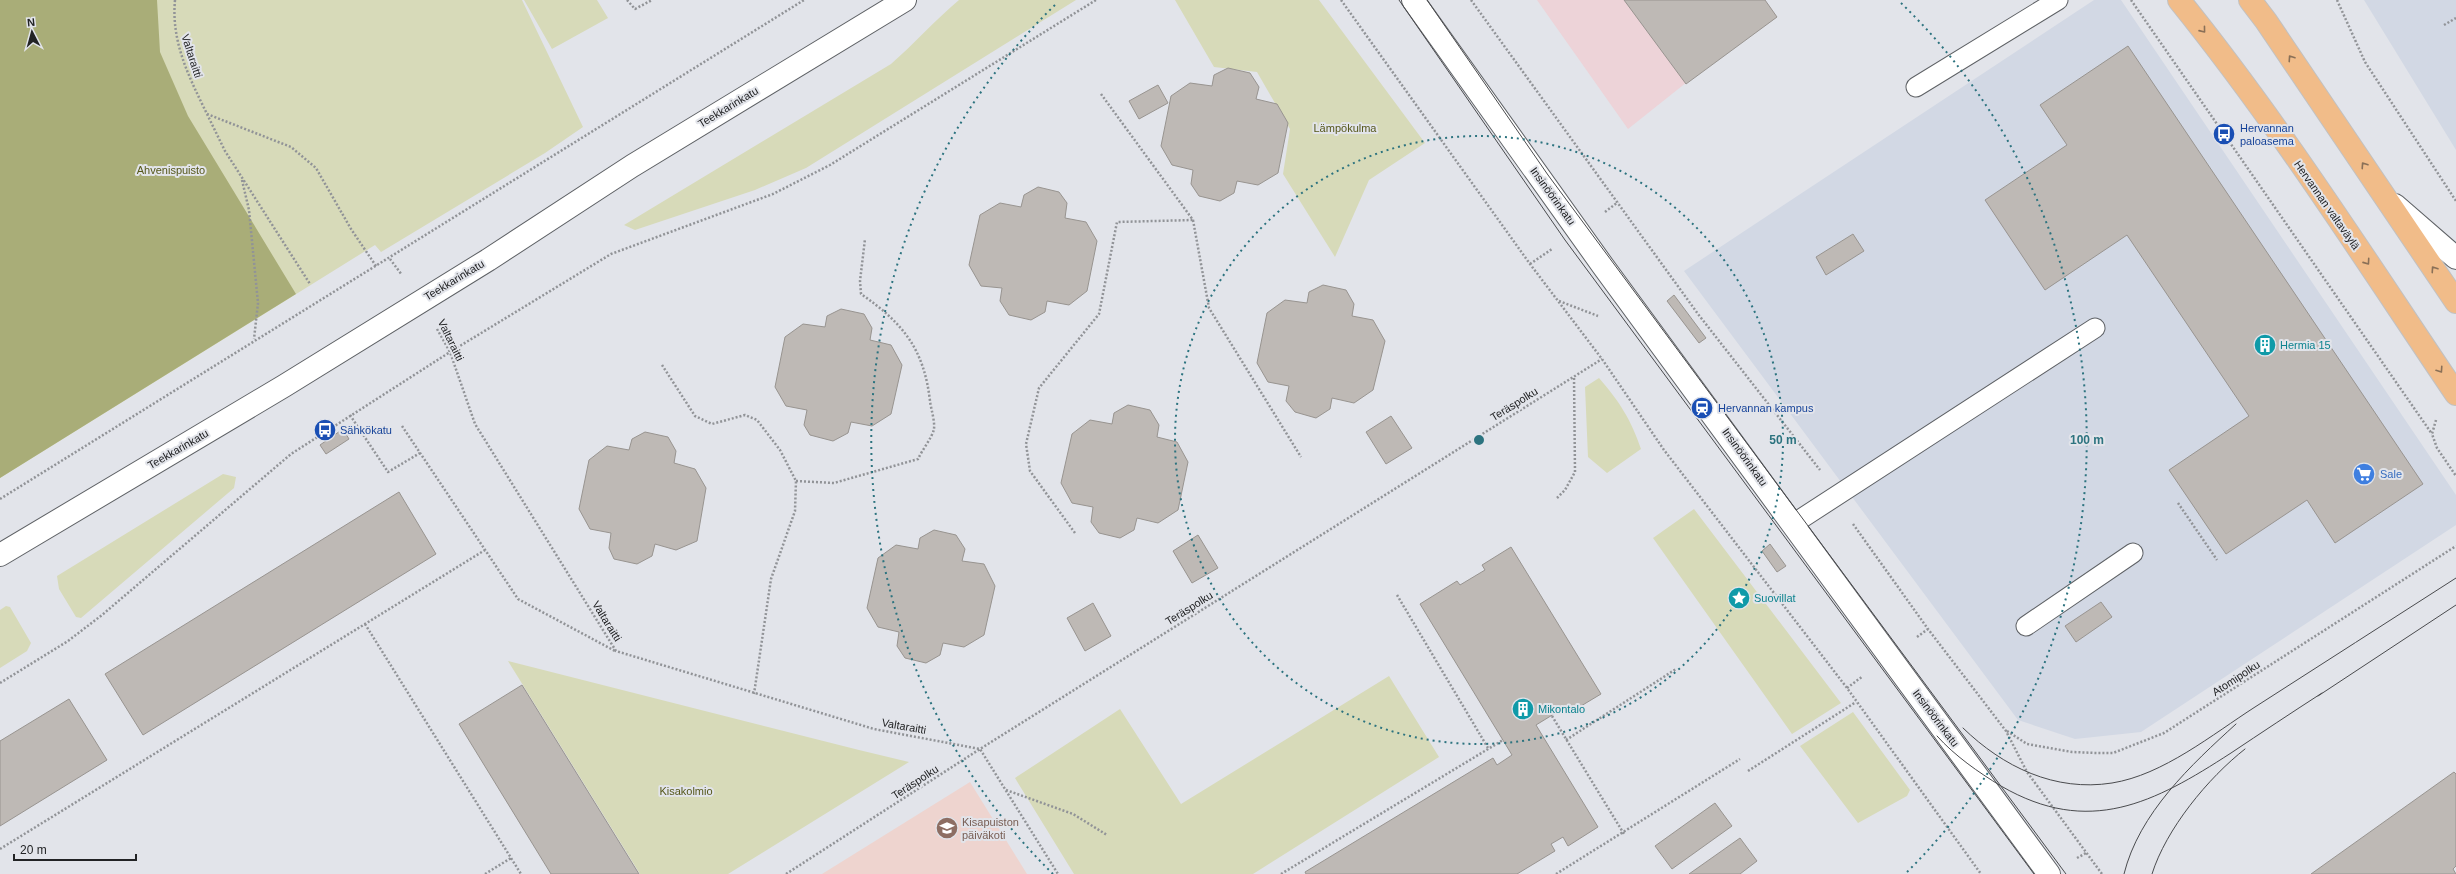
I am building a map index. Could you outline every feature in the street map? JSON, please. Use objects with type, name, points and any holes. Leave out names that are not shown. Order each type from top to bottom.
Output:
[{"type":"main road","name":"Hervannan valtaväylä","points":[[2178,0],[2227,61],[2395,302],[2456,394]]},
{"type":"main road","points":[[2250,0],[2456,302]]},
{"type":"street","name":"Teekkarinkatu","points":[[0,555],[284,386],[488,260],[632,166],[905,0]]},
{"type":"street","name":"Insinöörinkatu","points":[[1413,0],[1555,199],[2049,874]]},
{"type":"street","points":[[2386,198],[2456,258]]},
{"type":"lane","points":[[1916,87],[2058,0]]},
{"type":"lane","points":[[1793,524],[2095,328]]},
{"type":"lane","points":[[2026,626],[2133,553]]},
{"type":"path","name":"Valtaraitti","points":[[175,0],[174,17],[177,43],[186,69],[207,114],[242,178],[310,284]]},
{"type":"path","points":[[627,0],[635,9],[652,0]]},
{"type":"path","points":[[0,499],[253,340],[390,259],[804,0]]},
{"type":"path","points":[[0,683],[79,633],[290,454],[450,352],[611,254],[773,194],[812,175],[1096,0]]},
{"type":"path","points":[[1341,0],[1530,264],[1602,359],[1664,450],[1856,702],[1981,874]]},
{"type":"path","points":[[1471,0],[1698,314],[1827,480],[1850,520],[1928,629],[2006,731],[2027,772],[2102,874]]},
{"type":"path","points":[[2131,0],[2432,434],[2437,448],[2456,476]]},
{"type":"path","points":[[2337,0],[2365,62],[2456,201]]},
{"type":"path","points":[[2444,25],[2456,18]]},
{"type":"path","points":[[1101,94],[1193,220],[1209,308],[1301,457]]},
{"type":"path","points":[[207,114],[291,147],[316,168],[351,229],[376,266]]},
{"type":"path","points":[[242,178],[249,210],[258,303],[253,340]]},
{"type":"path","points":[[1075,533],[1030,471],[1026,444],[1039,388],[1099,314],[1117,222],[1193,220]]},
{"type":"path","points":[[796,481],[834,483],[918,459],[934,428],[929,392],[922,361],[909,336],[887,312],[861,294],[860,281],[865,240]]},
{"type":"path","name":"Valtaraitti","points":[[390,259],[421,300],[450,352],[475,424],[616,651]]},
{"type":"path","points":[[1558,301],[1600,317]]},
{"type":"path","name":"Teräspolku","points":[[786,874],[980,749],[1602,359]]},
{"type":"path","points":[[662,365],[695,416],[712,424],[745,415],[757,420],[780,450],[796,481],[795,511],[770,579],[754,694]]},
{"type":"path","points":[[1557,498],[1565,490],[1576,472],[1574,376]]},
{"type":"path","points":[[2432,434],[2437,414]]},
{"type":"path","points":[[350,415],[388,472],[420,453]]},
{"type":"path","name":"Valtaraitti","points":[[402,426],[518,599],[616,651],[754,694],[874,728],[980,749]]},
{"type":"path","points":[[2178,503],[2217,560]]},
{"type":"path","name":"Atomipolku","points":[[2006,731],[2027,744],[2072,752],[2113,753],[2132,747],[2164,733],[2456,546]]},
{"type":"path","points":[[0,849],[485,550]]},
{"type":"path","points":[[1397,595],[1488,748]]},
{"type":"path","points":[[366,624],[521,874]]},
{"type":"path","points":[[1566,740],[1676,669]]},
{"type":"path","points":[[1748,771],[1856,702]]},
{"type":"path","points":[[1552,716],[1624,834]]},
{"type":"path","points":[[1281,874],[1503,740]]},
{"type":"path","points":[[980,749],[1058,874]]},
{"type":"path","points":[[1556,874],[1624,834],[1740,759]]},
{"type":"path","points":[[1006,790],[1073,814],[1107,836]]},
{"type":"path","points":[[485,874],[512,858]]},
{"type":"shaded area","points":[[1537,0],[1765,0],[1777,17],[1687,82],[1628,129]]},
{"type":"shaded area","points":[[2094,0],[2121,0],[2456,495],[2456,525],[2141,732],[2075,739],[2018,720],[1684,271]]},
{"type":"shaded area","points":[[2364,0],[2456,0],[2456,150]]},
{"type":"shaded area","name":"Kisapuiston päiväkoti","points":[[970,782],[1027,874],[822,874]]},
{"type":"green space","name":"Ahvenispuisto","points":[[0,0],[522,0],[583,127],[545,153],[381,252],[375,245],[0,478]]},
{"type":"green space","points":[[0,0],[157,0],[160,52],[188,116],[296,294],[0,478]]},
{"type":"green space","points":[[524,0],[597,0],[608,18],[552,49]]},
{"type":"green space","points":[[959,0],[1076,0],[806,168],[755,190],[635,230],[624,225],[891,64]]},
{"type":"green space","name":"Lämpökulma","points":[[1175,0],[1319,0],[1425,143],[1369,180],[1335,257],[1283,174],[1290,129],[1257,72],[1214,67]]},
{"type":"green space","points":[[1599,378],[1613,395],[1624,412],[1641,449],[1607,473],[1588,457],[1585,387]]},
{"type":"green space","points":[[223,474],[236,477],[234,488],[81,618],[76,617],[59,589],[57,576]]},
{"type":"green space","points":[[1694,509],[1841,703],[1792,734],[1653,538]]},
{"type":"green space","points":[[6,606],[10,607],[31,643],[27,651],[0,668],[0,610]]},
{"type":"green space","name":"Kisakolmio","points":[[508,661],[909,762],[728,874],[640,874]]},
{"type":"green space","points":[[1389,676],[1439,757],[1253,874],[1074,874],[1015,778],[1120,709],[1181,804]]},
{"type":"green space","points":[[1853,712],[1910,790],[1907,796],[1858,823],[1800,746]]},
{"type":"building","points":[[1624,0],[1765,0],[1777,17],[1686,84]]},
{"type":"building","name":"Hermia 15","points":[[2128,46],[2423,484],[2335,543],[2307,500],[2226,554],[2169,470],[2249,416],[2127,235],[2045,290],[1985,200],[2067,145],[2040,105]]},
{"type":"building","points":[[1228,68],[1250,73],[1259,87],[1256,99],[1277,104],[1288,123],[1278,173],[1258,185],[1237,181],[1234,193],[1220,201],[1199,196],[1191,184],[1193,170],[1172,165],[1161,146],[1171,96],[1190,83],[1212,86],[1214,75]]},
{"type":"building","points":[[1158,85],[1168,103],[1139,119],[1129,101]]},
{"type":"building","points":[[1038,187],[1059,192],[1067,203],[1065,218],[1086,222],[1097,241],[1087,291],[1069,305],[1047,301],[1045,312],[1031,320],[1009,315],[1000,301],[1002,288],[981,286],[969,265],[980,215],[1000,203],[1021,207],[1024,195]]},
{"type":"building","points":[[1853,234],[1864,251],[1826,275],[1816,257]]},
{"type":"building","points":[[1323,285],[1346,290],[1354,304],[1352,316],[1373,320],[1385,341],[1373,390],[1354,403],[1332,398],[1330,409],[1316,418],[1295,412],[1286,401],[1289,386],[1268,382],[1257,363],[1267,313],[1285,300],[1307,303],[1309,292]]},
{"type":"building","points":[[1674,295],[1706,338],[1699,343],[1667,301]]},
{"type":"building","points":[[841,309],[864,314],[872,328],[870,340],[891,345],[902,365],[891,414],[872,426],[851,422],[848,433],[833,441],[810,435],[804,425],[807,410],[786,406],[775,387],[785,337],[803,324],[825,327],[827,316]]},
{"type":"building","points":[[1128,405],[1150,410],[1159,425],[1157,437],[1177,442],[1188,462],[1178,510],[1158,523],[1137,518],[1134,530],[1120,538],[1099,533],[1091,522],[1093,507],[1072,503],[1061,483],[1072,434],[1090,420],[1112,424],[1114,413]]},
{"type":"building","points":[[1391,416],[1412,448],[1386,464],[1366,432]]},
{"type":"building","points":[[343,429],[349,439],[326,454],[320,445]]},
{"type":"building","points":[[645,432],[668,437],[676,451],[674,463],[695,469],[706,488],[697,541],[676,550],[655,544],[652,556],[637,564],[614,559],[609,548],[611,533],[590,529],[579,509],[589,460],[607,446],[629,450],[632,439]]},
{"type":"building","points":[[399,492],[436,554],[143,735],[105,674]]},
{"type":"building","points":[[934,530],[956,535],[965,549],[962,561],[984,564],[995,586],[984,635],[964,647],[943,643],[940,655],[926,663],[905,658],[897,646],[899,632],[878,627],[867,608],[878,558],[896,545],[918,549],[920,538]]},
{"type":"building","points":[[1198,535],[1218,568],[1192,583],[1173,551]]},
{"type":"building","points":[[1770,544],[1786,566],[1777,572],[1762,551]]},
{"type":"building","name":"Mikontalo","points":[[1511,547],[1601,694],[1571,712],[1567,706],[1536,725],[1598,827],[1568,846],[1563,837],[1551,844],[1555,851],[1517,874],[1306,874],[1305,872],[1493,758],[1497,765],[1512,755],[1420,604],[1457,581],[1460,585],[1485,570],[1482,565]]},
{"type":"building","points":[[2101,602],[2112,617],[2076,642],[2065,626]]},
{"type":"building","points":[[1093,603],[1111,636],[1085,651],[1067,618]]},
{"type":"building","points":[[522,685],[639,874],[551,874],[459,724]]},
{"type":"building","points":[[69,699],[107,760],[0,826],[0,741]]},
{"type":"building","points":[[2454,772],[2456,774],[2456,866],[2453,869],[2456,874],[2311,874]]},
{"type":"building","points":[[1715,803],[1732,826],[1672,869],[1655,846]]},
{"type":"building","points":[[1740,838],[1757,861],[1740,874],[1689,874]]},
{"type":"tram line","points":[[1399,0],[1565,240],[2034,874]]},
{"type":"tram line","points":[[1427,0],[1548,175],[2066,874]]},
{"type":"tram line","points":[[1963,728],[1995,754],[2013,765],[2031,774],[2050,780],[2070,784],[2091,785],[2131,779],[2169,763],[2205,741],[2255,707],[2456,578]]},
{"type":"tram line","points":[[2318,696],[2456,605]]},
{"type":"tram line","points":[[1937,736],[1967,763],[2001,786],[2033,801],[2063,809],[2092,811],[2120,807],[2148,799],[2175,786],[2203,771],[2322,693]]},
{"type":"tram line","points":[[2124,874],[2131,852],[2154,811],[2185,773],[2236,724]]},
{"type":"tram line","points":[[2152,874],[2158,857],[2178,822],[2203,789],[2217,774],[2245,749]]},
{"type":"place","name":"Hervannan paloasema","points":[[2224,134]]},
{"type":"place","name":"Hermia 15","points":[[2265,345]]},
{"type":"place","name":"Hervannan kampus","points":[[1702,408]]},
{"type":"place","name":"Sähkökatu","points":[[325,430]]},
{"type":"place","name":"Sale","points":[[2364,474]]},
{"type":"place","name":"Suovillat","points":[[1739,598]]},
{"type":"place","name":"Mikontalo","points":[[1523,709]]},
{"type":"place","name":"Kisapuiston päiväkoti","points":[[947,828]]}]
